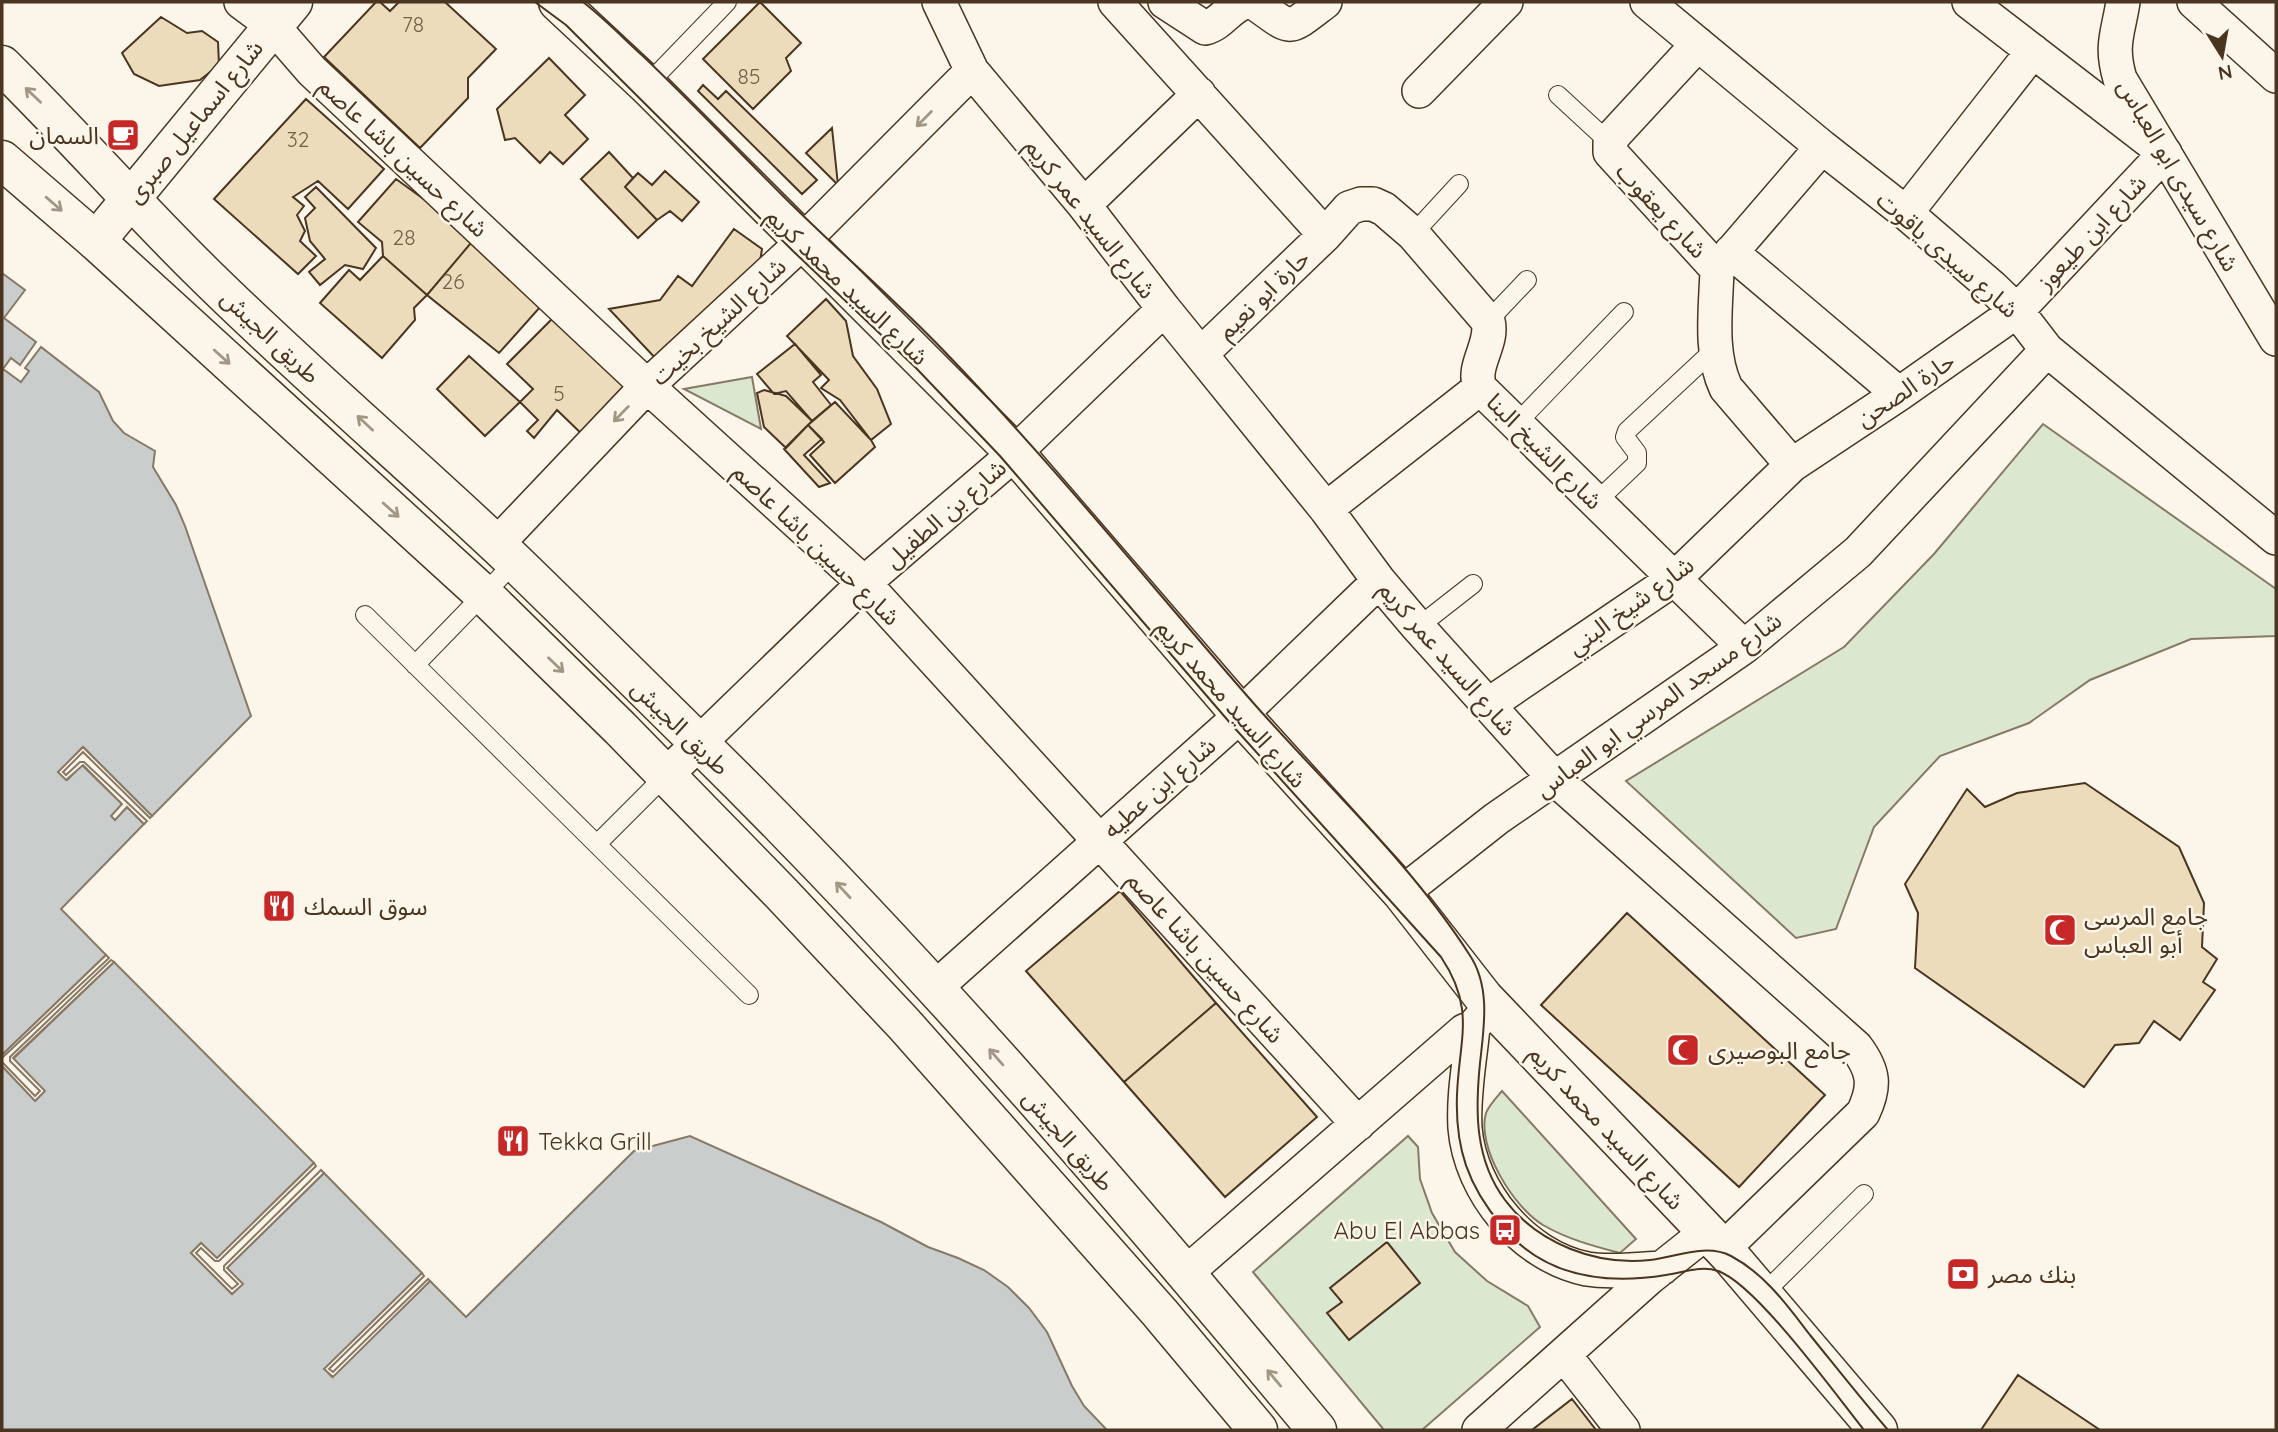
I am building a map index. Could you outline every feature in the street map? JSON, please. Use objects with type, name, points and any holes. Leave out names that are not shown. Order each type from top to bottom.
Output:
[{"type":"main road","name":"شارع السيد محمد كريم","points":[[558,2],[647,85],[1014,452],[1240,714],[1402,892],[1484,998],[1483,1016],[1715,1241],[1878,1430]]},
{"type":"main road","name":"شارع اسماعيل صبرى","points":[[96,241],[282,13]]},
{"type":"main road","name":"طريق الجيش","points":[[2,65],[60,122],[201,271],[506,554],[699,743],[936,988],[1186,1273],[1317,1430]]},
{"type":"main road","name":"طريق الجيش","points":[[2,160],[96,241],[483,594],[666,775],[904,1024],[1160,1312],[1258,1430]]},
{"type":"street","name":"شارع حسين باشا عاصم","points":[[241,2],[282,13],[312,71],[648,386],[864,583],[1357,1124]]},
{"type":"street","name":"شارع السيد عمر كريم","points":[[939,2],[972,71],[1084,205],[1418,627],[1555,779],[1856,1046],[1867,1061],[1872,1079],[1871,1097],[1863,1113],[1715,1241],[1662,1268],[1479,1430]]},
{"type":"street","points":[[1165,2],[1205,28],[1213,26],[1238,4],[1253,2],[1290,25],[1298,23],[1325,2]]},
{"type":"street","points":[[1419,91],[1506,2]]},
{"type":"street","name":"شارع سيدى ياقوت","points":[[1647,2],[1906,213],[2017,311],[2047,349],[2276,538]]},
{"type":"street","name":"شارع سيدى ابو العباس","points":[[2123,2],[2115,37],[2114,58],[2120,79],[2276,339]]},
{"type":"street","points":[[2115,37],[2141,2]]},
{"type":"street","points":[[2194,2],[2276,76]]},
{"type":"street","points":[[1124,3],[1199,94],[1325,235],[1349,208],[1373,204],[1384,209],[1413,234],[1488,321]]},
{"type":"street","points":[[1981,5],[2033,51],[2165,153]]},
{"type":"street","name":"شارع يعقوب","points":[[1698,44],[1614,135],[1610,143],[1612,157],[1724,260],[1716,348],[1720,376],[1726,388],[1792,465]]},
{"type":"street","points":[[1906,213],[2033,51]]},
{"type":"street","name":"شارع الشيخ بخيت","points":[[506,554],[648,386],[802,242],[972,71]]},
{"type":"street","points":[[1084,205],[1199,94]]},
{"type":"street","points":[[1822,147],[1724,260],[1899,394]]},
{"type":"street","name":"شارع ابن طيعوز","points":[[2017,311],[2165,153]]},
{"type":"street","name":"حارة ابو نعيم","points":[[1201,354],[1325,235]]},
{"type":"street","name":"شارع بن الطفيل","points":[[666,775],[864,583],[1014,452],[1164,309]]},
{"type":"street","name":"حارة الصحن","points":[[1792,465],[2017,311]]},
{"type":"street","name":"شارع الشيخ البنا","points":[[1488,321],[1489,334],[1477,376],[1480,388],[1744,648]]},
{"type":"street","name":"شارع مسجد المرسي ابو العباس","points":[[1402,892],[1496,820],[1744,648],[1857,552],[2047,349]]},
{"type":"street","points":[[1326,509],[1480,388]]},
{"type":"street","name":"شارع شيخ البني","points":[[1488,705],[1674,579],[1792,465]]},
{"type":"street","name":"شارع ابن عطيه","points":[[936,988],[1240,714],[1379,581]]},
{"type":"street","points":[[1186,1273],[1483,1016]]},
{"type":"street","points":[[1483,1016],[1465,1097],[1465,1129],[1472,1162],[1486,1192],[1525,1239],[1542,1251],[1587,1269],[1662,1268]]},
{"type":"street","points":[[1565,1356],[1623,1430]]},
{"type":"lane","points":[[647,85],[727,2]]},
{"type":"lane","points":[[1558,95],[1610,143]]},
{"type":"lane","points":[[1413,234],[1459,184]]},
{"type":"lane","points":[[1488,321],[1527,280]]},
{"type":"lane","points":[[1516,424],[1625,312]]},
{"type":"lane","points":[[1596,502],[1637,463],[1637,453],[1625,437],[1627,430],[1716,348]]},
{"type":"lane","points":[[415,665],[483,594],[506,554]]},
{"type":"lane","points":[[1418,627],[1474,584]]},
{"type":"lane","points":[[365,615],[749,995]]},
{"type":"lane","points":[[597,844],[666,775]]},
{"type":"lane","points":[[1763,1294],[1864,1194]]},
{"type":"green space","points":[[752,377],[761,429],[684,389]]},
{"type":"green space","points":[[2043,424],[2276,589],[2276,636],[2191,639],[2090,680],[2029,723],[1940,756],[1874,827],[1836,929],[1796,938],[1626,781],[1844,647],[1934,554]]},
{"type":"green space","points":[[1502,1091],[1636,1239],[1620,1253],[1552,1230],[1520,1205],[1492,1159],[1484,1127],[1487,1110]]},
{"type":"green space","points":[[1408,1136],[1418,1147],[1420,1179],[1432,1213],[1455,1252],[1487,1281],[1528,1306],[1540,1327],[1422,1430],[1384,1430],[1253,1272]]},
{"type":"shaded area","points":[[2,273],[25,290],[4,318],[36,342],[20,365],[11,358],[3,369],[21,382],[29,371],[25,368],[41,347],[99,392],[113,421],[124,433],[155,451],[153,467],[176,505],[185,526],[251,716],[152,816],[83,747],[59,772],[67,780],[82,765],[122,804],[114,820],[127,807],[144,824],[61,909],[106,955],[2,1055]]},
{"type":"shaded area","points":[[114,962],[314,1163],[217,1259],[201,1243],[191,1253],[232,1294],[242,1284],[227,1268],[324,1173],[422,1273],[325,1369],[332,1377],[430,1281],[466,1317],[634,1151],[690,1136],[881,1222],[928,1247],[984,1270],[1008,1287],[1029,1308],[1047,1332],[1084,1406],[1107,1430],[2,1430],[2,1066],[36,1100],[44,1091],[13,1059]]},
{"type":"pier","points":[[83,747],[152,816],[150,818],[83,752],[63,772],[66,775],[80,762],[84,762],[147,821],[144,824],[127,807],[115,820],[111,816],[122,804],[83,765],[66,780],[58,772]]},
{"type":"pier","points":[[106,955],[109,958],[2,1058],[2,1055]]},
{"type":"pier","points":[[111,960],[114,962],[13,1058],[45,1091],[35,1101],[2,1066],[2,1062],[35,1096],[40,1091],[10,1061],[10,1057]]},
{"type":"pier","points":[[314,1163],[316,1166],[219,1261],[215,1261],[201,1248],[196,1253],[232,1289],[238,1284],[224,1270],[224,1266],[321,1170],[324,1173],[227,1268],[243,1284],[232,1294],[191,1253],[201,1243],[217,1258]]},
{"type":"pier","points":[[422,1273],[424,1276],[329,1369],[333,1372],[428,1279],[430,1281],[333,1377],[324,1369]]},
{"type":"building","points":[[376,2],[380,2],[390,11],[399,2],[445,2],[496,49],[468,78],[468,98],[420,148],[324,57]]},
{"type":"building","points":[[760,2],[801,43],[786,58],[791,71],[753,109],[703,59]]},
{"type":"building","points":[[161,17],[187,33],[202,31],[218,42],[219,65],[200,80],[159,86],[134,74],[122,53]]},
{"type":"building","points":[[549,58],[585,95],[565,115],[588,139],[563,164],[550,152],[540,163],[515,138],[505,140],[497,109]]},
{"type":"building","points":[[703,85],[718,99],[726,91],[817,180],[802,194],[698,91]]},
{"type":"building","points":[[306,99],[384,169],[348,209],[318,181],[293,197],[304,206],[297,215],[305,231],[300,241],[316,256],[298,274],[214,199]]},
{"type":"building","points":[[832,128],[838,185],[806,153]]},
{"type":"building","points":[[609,152],[633,178],[625,187],[657,220],[638,238],[581,179]]},
{"type":"building","points":[[665,171],[699,202],[682,221],[670,211],[657,220],[625,187],[638,173],[652,185]]},
{"type":"building","points":[[396,179],[476,237],[427,295],[383,256],[382,242],[358,222]]},
{"type":"building","points":[[316,187],[376,248],[363,269],[345,265],[320,285],[309,272],[325,259],[310,241],[305,218],[315,208],[305,197]]},
{"type":"building","points":[[734,229],[762,249],[759,268],[659,362],[609,309],[660,300],[678,276],[692,286]]},
{"type":"building","points":[[476,237],[541,306],[499,353],[427,295]]},
{"type":"building","points":[[383,256],[427,295],[414,308],[415,320],[382,358],[320,303],[349,270],[360,280]]},
{"type":"building","points":[[826,299],[846,321],[853,356],[877,389],[891,424],[871,440],[840,400],[821,388],[829,380],[787,336]]},
{"type":"building","points":[[558,313],[635,387],[586,438],[557,410],[534,438],[527,431],[538,420],[520,402],[533,389],[507,364]]},
{"type":"building","points":[[795,344],[821,375],[813,382],[831,405],[812,421],[786,391],[774,394],[757,374]]},
{"type":"building","points":[[469,356],[520,402],[485,436],[437,389]]},
{"type":"building","points":[[764,390],[786,396],[812,421],[786,448],[764,427],[757,393]]},
{"type":"building","points":[[835,402],[875,447],[835,483],[810,455],[824,442],[808,425]]},
{"type":"building","points":[[808,425],[822,439],[804,455],[830,483],[819,487],[784,449]]},
{"type":"building","name":"جامع المرسى أبو العباس","points":[[2085,783],[2179,847],[2204,903],[2202,947],[2217,959],[2203,982],[2215,990],[2180,1040],[2154,1021],[2139,1043],[2115,1045],[2084,1087],[1915,968],[1918,913],[1905,884],[1967,789],[1985,807],[2017,793]]},
{"type":"building","points":[[1120,891],[1216,1003],[1124,1082],[1026,971]]},
{"type":"building","name":"جامع البوصيرى","points":[[1627,913],[1825,1095],[1739,1187],[1541,1005]]},
{"type":"building","points":[[1216,1003],[1317,1117],[1225,1197],[1124,1082]]},
{"type":"building","points":[[1387,1242],[1420,1283],[1349,1340],[1327,1313],[1342,1302],[1330,1288]]},
{"type":"building","points":[[2018,1375],[2100,1430],[1981,1430]]},
{"type":"building","points":[[1572,1399],[1596,1430],[1532,1430]]},
{"type":"tram line","points":[[535,2],[566,25],[793,251],[916,368],[1000,456],[1231,724],[1441,957],[1459,993],[1462,1009],[1457,1095],[1461,1149],[1472,1181],[1502,1226],[1537,1257],[1556,1267],[1577,1273],[1621,1279],[1712,1269],[1734,1280],[1774,1318],[1864,1430]]},
{"type":"tram line","points":[[583,2],[662,74],[984,393],[1277,730],[1364,822],[1445,919],[1469,954],[1481,979],[1484,1007],[1478,1081],[1479,1135],[1488,1169],[1505,1200],[1534,1229],[1570,1249],[1590,1255],[1630,1261],[1711,1251],[1721,1252],[1743,1263],[1775,1291],[1888,1430]]},
{"type":"place","name":"السمان","points":[[123,135]]},
{"type":"place","name":"سوق السمك","points":[[279,906]]},
{"type":"place","name":"جامع المرسى أبو العباس","points":[[2060,930]]},
{"type":"place","name":"جامع البوصيرى","points":[[1683,1050]]},
{"type":"place","name":"Tekka Grill","points":[[513,1141]]},
{"type":"place","name":"Abu El Abbas","points":[[1505,1230]]},
{"type":"place","name":"بنك مصر","points":[[1963,1274]]}]
